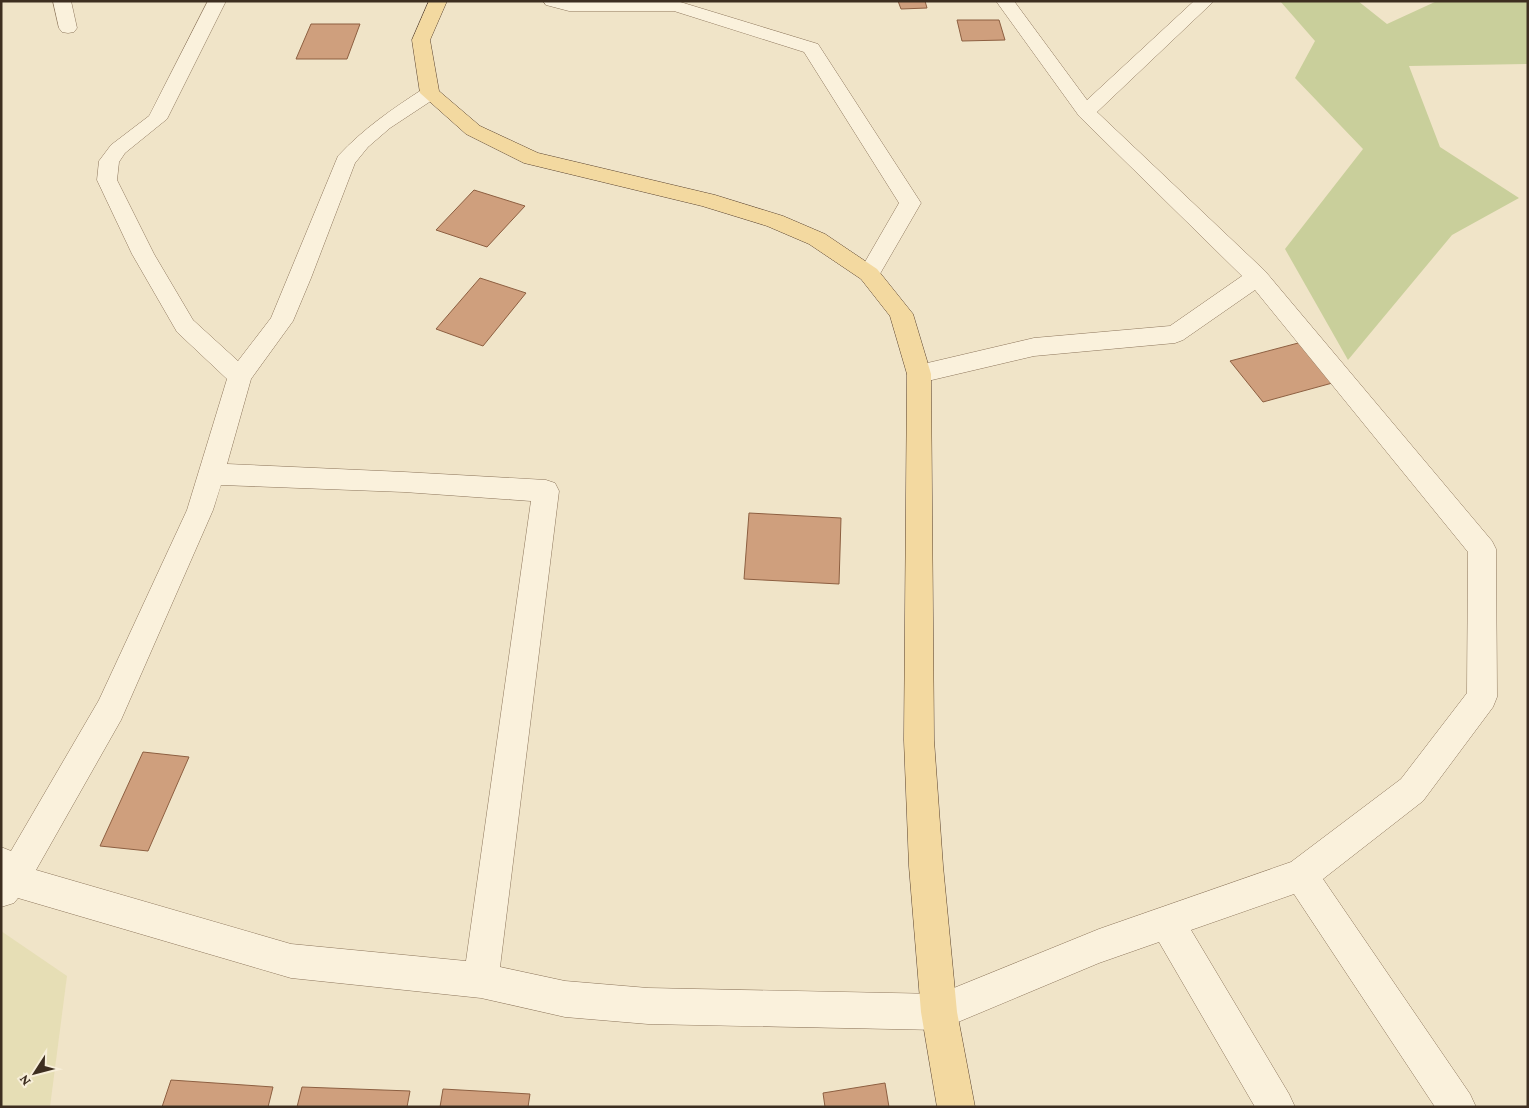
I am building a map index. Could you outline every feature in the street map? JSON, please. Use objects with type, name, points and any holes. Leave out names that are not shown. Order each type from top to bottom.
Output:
[{"type":"main road","points":[[438,1],[421,40],[430,93],[473,130],[531,158],[707,200],[775,221],[817,239],[869,274],[902,314],[919,374],[919,740],[926,866],[939,1012],[956,1107]]},
{"type":"street","points":[[62,1],[68,28]]},
{"type":"street","points":[[217,1],[157,119],[118,149],[109,161],[107,180],[143,254],[186,326],[240,377]]},
{"type":"street","points":[[552,1],[569,6],[676,6],[814,50],[910,203],[869,274]]},
{"type":"street","points":[[430,93],[383,124],[361,143],[345,161],[300,278],[281,320],[240,377],[200,510],[110,710],[4,878],[291,961],[481,980],[565,999],[648,1006],[939,1012],[1099,946],[1300,875],[1412,790],[1482,697],[1482,549],[1257,277],[1086,112],[1006,1]]},
{"type":"street","points":[[1086,112],[1205,1]]},
{"type":"street","points":[[919,374],[1034,347],[1174,334],[1257,277]]},
{"type":"street","points":[[210,474],[546,491],[481,980]]},
{"type":"street","points":[[1300,875],[1457,1107]]},
{"type":"street","points":[[1167,922],[1276,1107]]},
{"type":"shaded area","points":[[1,931],[67,976],[50,1107],[1,1107]]},
{"type":"green space","points":[[1280,1],[1358,1],[1387,24],[1437,1],[1528,1],[1528,64],[1409,66],[1440,147],[1519,198],[1452,235],[1348,360],[1285,249],[1363,149],[1295,78],[1315,41]]},
{"type":"building","points":[[898,1],[925,1],[927,8],[901,9]]},
{"type":"building","points":[[957,20],[999,20],[1005,40],[962,41]]},
{"type":"building","points":[[311,24],[360,24],[347,59],[296,59]]},
{"type":"building","points":[[474,190],[525,206],[487,247],[436,230]]},
{"type":"building","points":[[480,278],[526,293],[483,346],[436,329]]},
{"type":"building","points":[[1302,342],[1336,382],[1263,402],[1230,361]]},
{"type":"building","points":[[749,513],[841,518],[839,584],[744,579]]},
{"type":"building","points":[[143,752],[189,757],[148,851],[100,846]]},
{"type":"building","points":[[171,1080],[273,1087],[268,1107],[162,1107]]},
{"type":"building","points":[[885,1083],[889,1107],[825,1107],[823,1093]]},
{"type":"building","points":[[302,1087],[410,1091],[407,1107],[297,1107]]},
{"type":"building","points":[[443,1089],[530,1094],[528,1107],[440,1107]]}]
